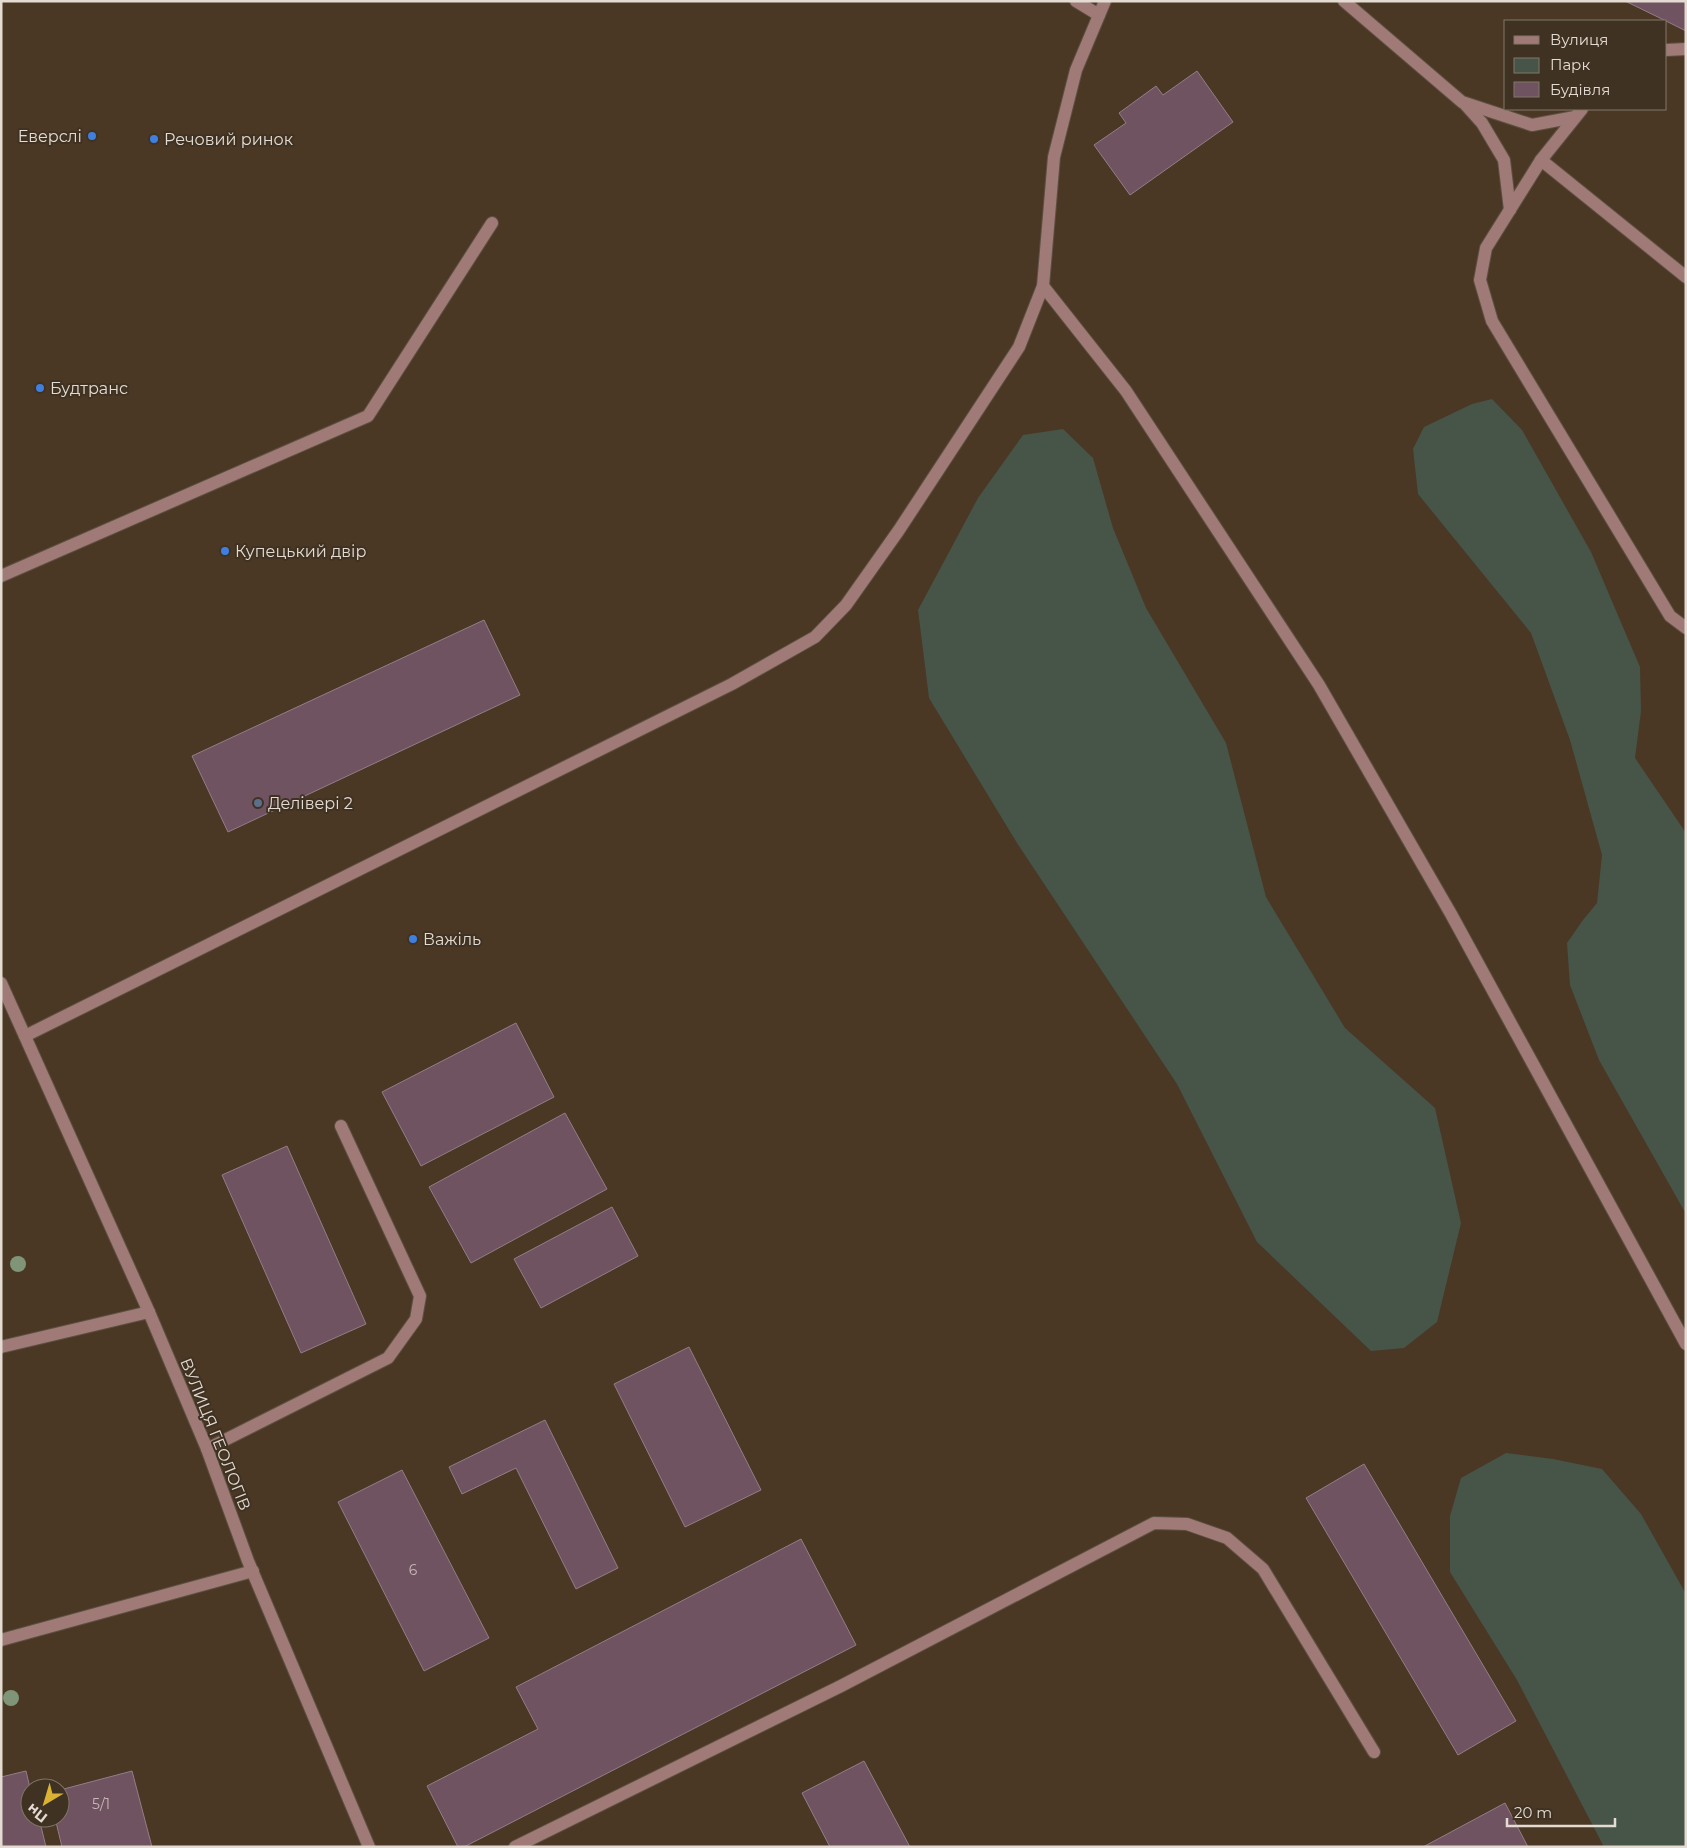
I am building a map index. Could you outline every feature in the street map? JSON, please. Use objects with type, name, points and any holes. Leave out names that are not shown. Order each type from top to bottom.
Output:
[{"type":"street","points":[[1076,1],[1099,15]]},
{"type":"street","points":[[25,1036],[732,684],[815,637],[846,605],[899,530],[1019,347],[1044,286],[1054,157],[1076,70],[1105,1]]},
{"type":"street","points":[[1344,1],[1462,102],[1482,122],[1504,160],[1510,210]]},
{"type":"street","points":[[1667,50],[1686,49]]},
{"type":"street","points":[[1462,102],[1532,125],[1578,113]]},
{"type":"street","points":[[1578,113],[1541,160],[1486,248],[1480,280],[1492,321],[1670,616],[1686,628]]},
{"type":"street","points":[[1541,160],[1686,277]]},
{"type":"street","points":[[1,576],[368,416],[492,223]]},
{"type":"street","points":[[1044,286],[1126,391],[1320,685],[1451,914],[1686,1344]]},
{"type":"street","name":"ВУЛИЦЯ ГЕОЛОГІВ","points":[[1,983],[149,1312],[207,1449],[252,1571],[369,1847]]},
{"type":"street","points":[[207,1449],[388,1358],[416,1319],[420,1296],[341,1126]]},
{"type":"street","points":[[1,1346],[149,1312]]},
{"type":"street","points":[[515,1847],[841,1686],[1154,1523],[1187,1524],[1227,1538],[1263,1569],[1374,1752]]},
{"type":"street","points":[[1,1640],[252,1571]]},
{"type":"shaded area","points":[[1,1],[1686,1],[1686,1847],[1,1847]]},
{"type":"green space","points":[[1492,399],[1522,430],[1591,552],[1640,667],[1641,711],[1635,758],[1686,833],[1686,1214],[1599,1060],[1570,985],[1567,943],[1597,903],[1602,855],[1570,740],[1531,633],[1418,494],[1413,449],[1424,427],[1472,404]]},
{"type":"green space","points":[[1063,429],[1093,458],[1113,528],[1146,608],[1226,743],[1266,897],[1345,1028],[1435,1108],[1461,1223],[1437,1322],[1404,1348],[1371,1351],[1257,1242],[1177,1084],[1017,843],[929,698],[918,610],[978,498],[1023,435]]},
{"type":"green space","points":[[1506,1453],[1553,1459],[1602,1469],[1641,1514],[1686,1594],[1686,1847],[1604,1847],[1517,1680],[1450,1572],[1450,1516],[1461,1478]]},
{"type":"building","points":[[1625,1],[1686,1],[1686,31]]},
{"type":"building","points":[[1197,71],[1233,122],[1130,195],[1094,145],[1126,123],[1119,113],[1156,86],[1163,95]]},
{"type":"building","points":[[484,620],[520,695],[228,832],[192,756]]},
{"type":"building","points":[[516,1023],[554,1097],[421,1166],[382,1092]]},
{"type":"building","points":[[565,1113],[607,1189],[471,1263],[429,1187]]},
{"type":"building","points":[[287,1146],[366,1324],[301,1353],[222,1175]]},
{"type":"building","points":[[612,1207],[638,1256],[541,1308],[514,1259]]},
{"type":"building","points":[[689,1347],[761,1490],[685,1527],[614,1384]]},
{"type":"building","points":[[545,1420],[618,1568],[576,1589],[516,1468],[462,1494],[449,1467]]},
{"type":"building","points":[[1364,1464],[1516,1721],[1458,1755],[1306,1498]]},
{"type":"building","points":[[402,1470],[489,1638],[424,1671],[338,1502]]},
{"type":"building","points":[[801,1539],[856,1645],[464,1847],[458,1847],[427,1786],[538,1729],[516,1687]]},
{"type":"building","points":[[864,1761],[910,1847],[830,1847],[802,1793]]},
{"type":"building","points":[[26,1771],[28,1778],[20,1778],[20,1828],[41,1828],[46,1847],[1,1847],[1,1777]]},
{"type":"building","points":[[132,1771],[152,1847],[62,1847],[57,1828],[70,1828],[70,1787]]},
{"type":"building","points":[[1505,1803],[1528,1847],[1423,1847]]},
{"type":"place","name":"Еверслі","points":[[92,136]]},
{"type":"place","name":"Речовий ринок","points":[[154,139]]},
{"type":"place","name":"Будтранс","points":[[40,388]]},
{"type":"place","name":"Купецький двір","points":[[225,551]]},
{"type":"place","name":"Делівері 2","points":[[258,803]]},
{"type":"place","name":"Важіль","points":[[413,939]]}]
